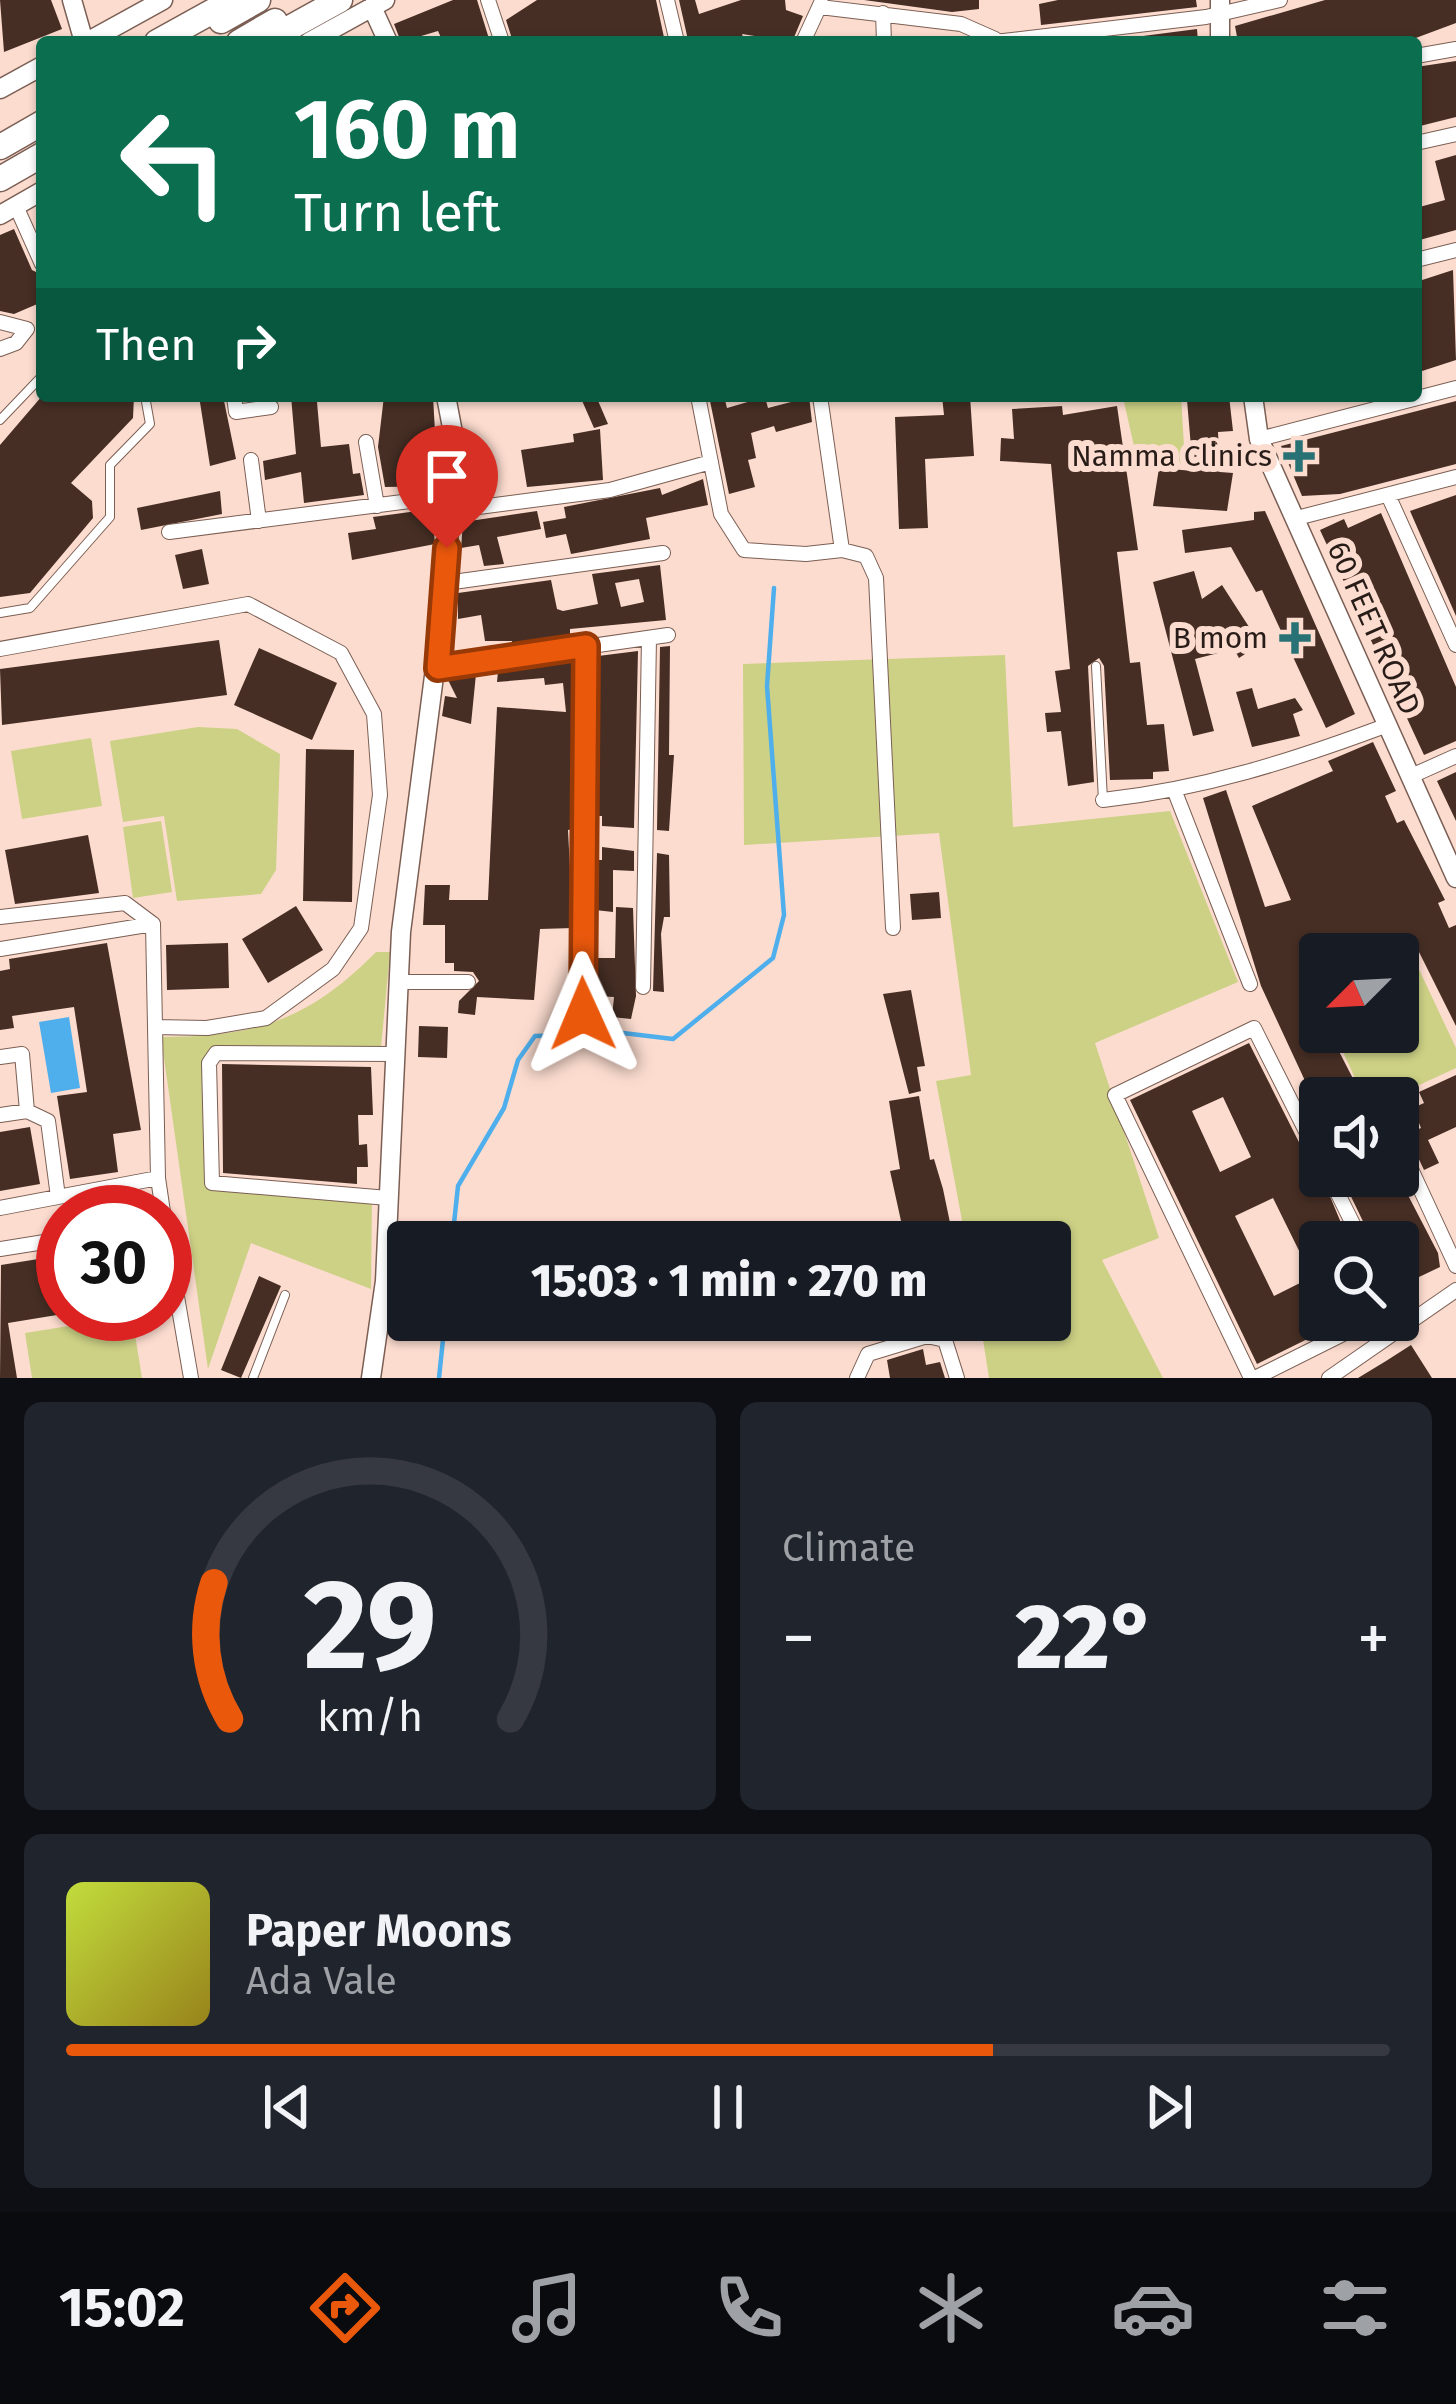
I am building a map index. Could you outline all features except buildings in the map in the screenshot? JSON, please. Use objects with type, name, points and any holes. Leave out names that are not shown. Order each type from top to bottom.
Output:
[{"type":"highway","points":[[168,36],[233,0]]},
{"type":"highway","points":[[193,36],[258,0]]},
{"type":"highway","points":[[250,36],[314,0]]},
{"type":"highway","points":[[275,36],[340,0]]},
{"type":"highway","points":[[0,128],[36,108]]},
{"type":"highway","points":[[0,147],[36,126]]},
{"type":"highway","points":[[0,179],[36,158]]},
{"type":"highway","points":[[5,204],[36,174]]},
{"type":"street","points":[[72,0],[84,36]]},
{"type":"street","points":[[97,36],[163,0]]},
{"type":"street","points":[[488,0],[500,36]]},
{"type":"street","points":[[667,0],[676,36]]},
{"type":"street","points":[[1022,36],[1280,0]]},
{"type":"street","points":[[319,36],[378,4],[386,36]]},
{"type":"street","points":[[805,36],[821,4],[961,24],[986,36]]},
{"type":"street","points":[[884,13],[884,36]]},
{"type":"street","points":[[1422,55],[1456,49]]},
{"type":"street","points":[[0,89],[36,69]]},
{"type":"street","points":[[1422,142],[1456,134]]},
{"type":"street","points":[[36,193],[5,204],[36,254]]},
{"type":"street","points":[[1422,258],[1456,250]]},
{"type":"street","points":[[0,322],[27,329],[16,343],[0,349]]},
{"type":"street","points":[[1422,397],[1456,388]]},
{"type":"street","points":[[235,402],[236,412],[272,407]]},
{"type":"street","points":[[371,1378],[385,1281],[399,982],[446,583],[454,438],[447,402]]},
{"type":"street","points":[[699,402],[721,514],[745,550],[806,554],[842,550],[866,556],[876,578],[892,928]]},
{"type":"street","points":[[821,402],[842,550]]},
{"type":"street","name":"60 FEET ROAD","points":[[1254,402],[1259,439],[1456,878]]},
{"type":"street","points":[[1259,439],[1402,402]]},
{"type":"street","points":[[366,442],[377,506]]},
{"type":"street","points":[[251,460],[259,521]]},
{"type":"street","points":[[169,532],[377,506],[610,490],[711,462]]},
{"type":"street","points":[[1293,519],[1456,477]]},
{"type":"street","points":[[1388,495],[1456,646]]},
{"type":"street","points":[[446,583],[663,554]]},
{"type":"street","points":[[0,649],[248,604],[341,653],[374,714],[380,795],[361,928],[333,969],[266,1018],[207,1028],[155,1027]]},
{"type":"street","points":[[438,668],[668,635]]},
{"type":"street","points":[[643,987],[649,638]]},
{"type":"street","points":[[583,1014],[586,646]]},
{"type":"street","points":[[1103,800],[1175,792],[1250,775],[1384,726]]},
{"type":"street","points":[[1408,777],[1456,756]]},
{"type":"street","points":[[1175,792],[1250,984]]},
{"type":"street","points":[[0,917],[125,903],[153,924]]},
{"type":"street","points":[[153,924],[159,1185]]},
{"type":"street","points":[[0,949],[153,924]]},
{"type":"street","points":[[399,982],[468,982]]},
{"type":"street","points":[[1299,1117],[1254,1028],[1115,1095],[1253,1378],[1330,1341]]},
{"type":"street","points":[[388,1198],[212,1183],[209,1063],[216,1053],[393,1054]]},
{"type":"street","points":[[0,1058],[22,1054],[27,1112]]},
{"type":"street","points":[[0,1115],[27,1112],[48,1121],[56,1185]]},
{"type":"street","points":[[121,1185],[158,1178]]},
{"type":"street","points":[[1419,1186],[1456,1266]]},
{"type":"street","points":[[0,1208],[36,1201]]},
{"type":"street","points":[[0,1249],[36,1243]]},
{"type":"street","points":[[1322,1345],[1333,1375],[1456,1290]]},
{"type":"street","points":[[857,1378],[868,1354],[927,1336],[945,1340],[957,1378]]},
{"type":"street","points":[[184,1341],[190,1378]]},
{"type":"lane","points":[[0,420],[36,382]]},
{"type":"lane","points":[[0,613],[30,608],[110,517],[110,465],[150,424],[146,402]]},
{"type":"lane","points":[[1096,666],[1103,800]]},
{"type":"lane","points":[[253,1378],[285,1295]]},
{"type":"green space","points":[[1124,402],[1181,402],[1185,463],[1139,468]]},
{"type":"green space","points":[[1005,655],[1013,827],[1170,811],[1238,982],[1095,1043],[1159,1238],[1102,1260],[1163,1378],[989,1378],[983,1341],[1071,1341],[1071,1221],[962,1221],[936,1081],[971,1075],[939,833],[744,845],[743,664]]},
{"type":"green space","points":[[198,727],[237,729],[280,754],[276,870],[261,894],[177,901],[164,816],[123,822],[110,741]]},
{"type":"green space","points":[[91,738],[102,806],[22,819],[11,751]]},
{"type":"green space","points":[[161,821],[172,892],[133,898],[123,827]]},
{"type":"green space","points":[[376,952],[390,952],[380,1058],[206,1054],[209,1186],[372,1197],[371,1289],[251,1243],[208,1369],[192,1256],[192,1185],[182,1185],[161,1037],[225,1033],[279,1020],[328,994]]},
{"type":"green space","points":[[1419,969],[1456,1048],[1456,1068],[1419,1085],[1419,1077],[1354,1077],[1344,1053],[1419,1053]]},
{"type":"green space","points":[[36,1331],[36,1341],[136,1341],[142,1378],[32,1378],[25,1333]]},
{"type":"water","points":[[69,1017],[80,1088],[51,1093],[39,1022]]},
{"type":"waterway","points":[[454,1221],[458,1186],[504,1108],[518,1060],[535,1036],[623,1033],[673,1039],[773,958],[784,915],[767,686],[774,588]]},
{"type":"waterway","points":[[439,1378],[443,1341]]},
{"type":"place","name":"Namma Clinics","points":[[1299,456]]},
{"type":"place","name":"B mom","points":[[1295,638]]},
{"type":"route","points":[[447,548],[438,668],[586,646],[583,1014]]}]
